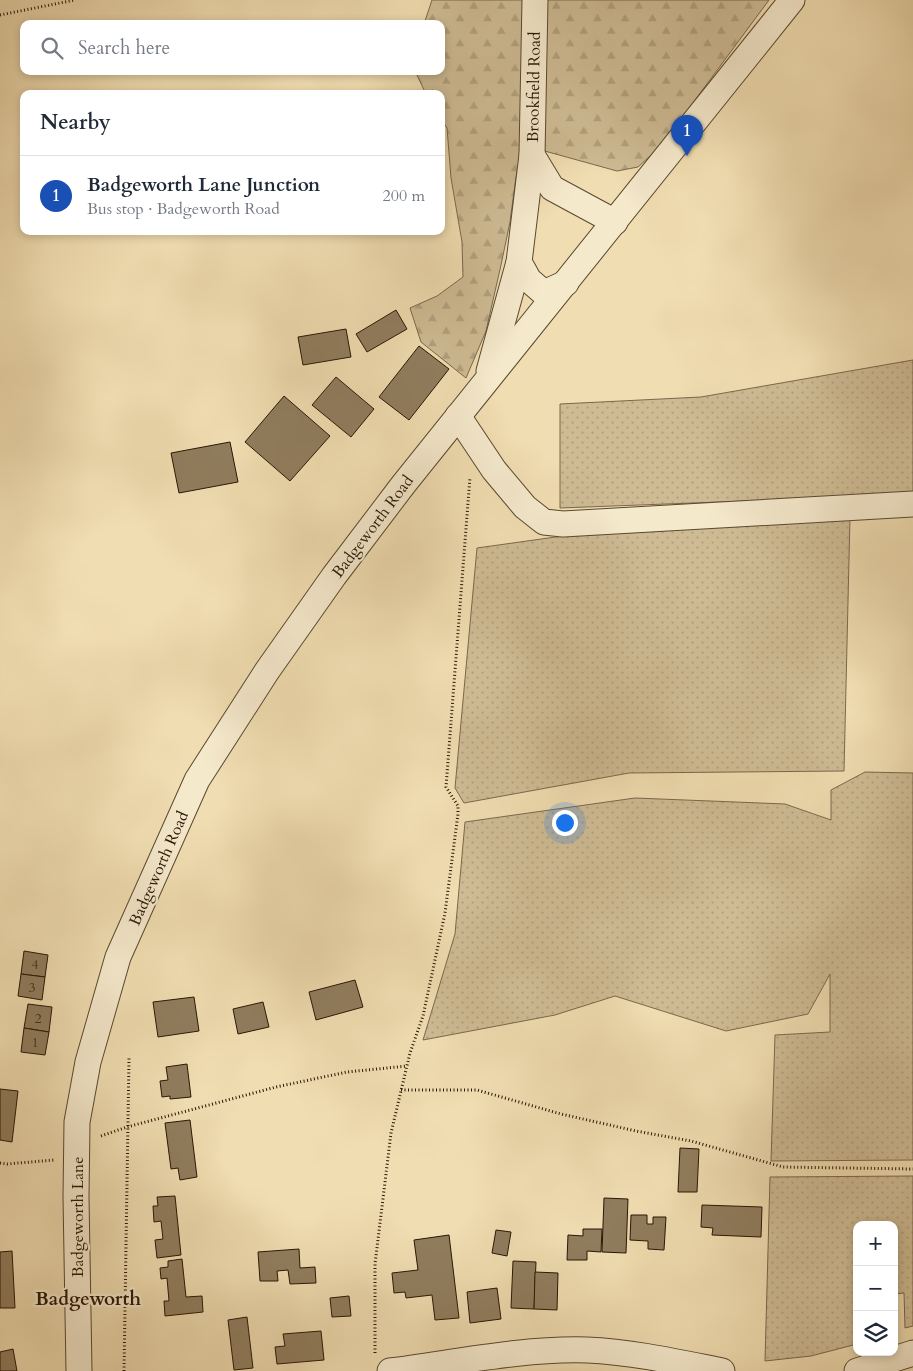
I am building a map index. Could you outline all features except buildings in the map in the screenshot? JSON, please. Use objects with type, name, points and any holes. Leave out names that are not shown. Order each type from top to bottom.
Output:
[{"type":"street","name":"Brookfield Road","points":[[535,0],[532,155],[552,188],[615,222]]},
{"type":"street","name":"Badgeworth Road","points":[[77,1141],[88,1062],[118,957],[197,780],[267,671],[334,576],[403,485],[792,0]]},
{"type":"street","points":[[486,381],[520,262],[532,155]]},
{"type":"street","points":[[520,262],[529,280],[544,293],[566,283]]},
{"type":"street","points":[[458,416],[494,470],[526,507],[544,522],[555,524],[913,504]]},
{"type":"street","name":"Badgeworth Lane","points":[[77,1141],[79,1371]]},
{"type":"street","points":[[382,1367],[538,1351],[587,1350],[653,1356],[722,1371]]},
{"type":"street","points":[[858,1371],[913,1353]]},
{"type":"path","points":[[0,14],[74,0]]},
{"type":"path","points":[[382,1367],[375,1264],[391,1132],[407,1066],[423,1016],[445,913],[458,814],[458,806],[446,787],[473,440]]},
{"type":"path","points":[[124,1371],[129,1058]]},
{"type":"path","points":[[0,1163],[46,1161],[77,1141],[276,1087],[347,1072],[407,1066]]},
{"type":"path","points":[[401,1090],[477,1090],[561,1114],[691,1141],[783,1168],[913,1169]]},
{"type":"green space","points":[[432,0],[769,0],[661,146],[638,167],[617,171],[523,145],[516,177],[510,222],[486,331],[466,378],[421,342],[410,308],[437,296],[463,277],[462,242],[451,178],[447,128],[445,125],[445,90],[424,90],[417,75],[445,75],[445,20],[425,20]]},
{"type":"green space","points":[[913,360],[913,493],[560,508],[560,404],[701,397]]},
{"type":"green space","points":[[850,517],[844,771],[629,773],[464,803],[455,788],[477,548],[627,527]]},
{"type":"green space","points":[[865,772],[913,773],[913,1160],[771,1161],[775,1035],[830,1032],[830,974],[808,1014],[726,1031],[615,996],[555,1015],[423,1040],[455,934],[465,822],[635,798],[785,804],[831,820],[831,790]]},
{"type":"green space","points":[[913,1176],[913,1326],[905,1328],[904,1293],[898,1294],[898,1221],[853,1221],[853,1345],[811,1356],[765,1361],[770,1177]]},
{"type":"place","name":"Badgeworth Lane Junction","points":[[687,156]]},
{"type":"district","name":"Badgeworth","points":[[88,1298]]}]
